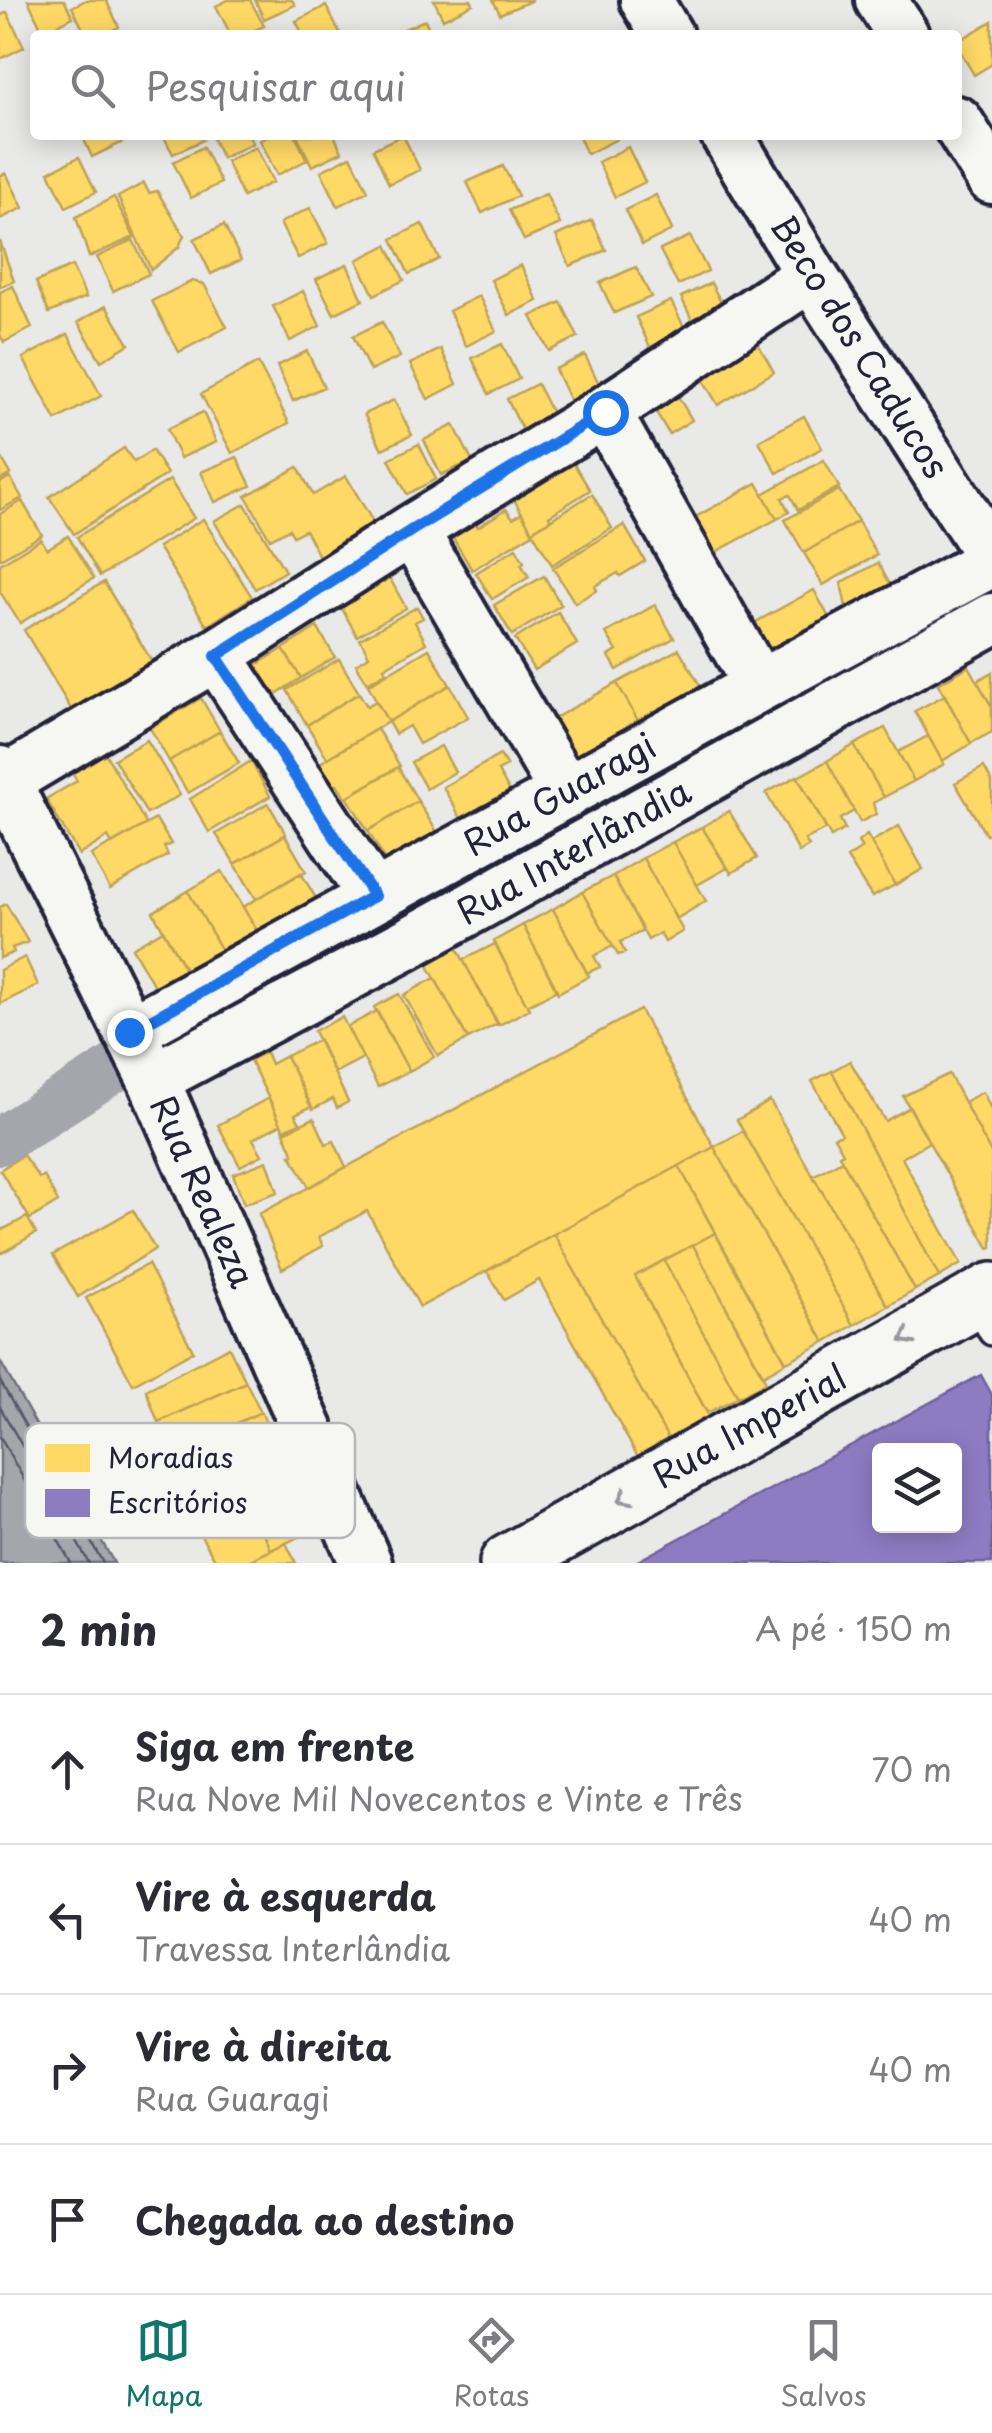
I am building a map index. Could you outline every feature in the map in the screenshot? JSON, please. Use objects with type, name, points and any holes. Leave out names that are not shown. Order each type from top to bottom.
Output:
[{"type":"highway","name":"Rua Imperial","points":[[508,1563],[986,1308]]},
{"type":"street","points":[[646,0],[664,30]]},
{"type":"street","points":[[881,0],[900,30]]},
{"type":"street","points":[[962,130],[992,178]]},
{"type":"street","name":"Beco dos Caducos","points":[[730,140],[992,559]]},
{"type":"street","points":[[2,777],[216,656],[605,412],[812,275]]},
{"type":"street","points":[[605,412],[758,686]]},
{"type":"street","points":[[412,530],[566,793]]},
{"type":"street","name":"Rua Guaragi","points":[[129,1032],[992,559]]},
{"type":"street","name":"Rua Interlândia","points":[[153,1079],[474,907],[992,619]]},
{"type":"street","points":[[216,656],[374,896]]},
{"type":"street","name":"Rua Realeza","points":[[2,777],[153,1079],[304,1423]]},
{"type":"street","name":"Rua Realeza","points":[[355,1538],[366,1563]]},
{"type":"water","points":[[0,1361],[35,1423],[25,1423],[25,1538],[100,1538],[114,1563],[0,1563]]},
{"type":"building: Moradias","points":[[28,0],[64,0],[73,17],[42,30]]},
{"type":"building: Moradias","points":[[86,0],[106,0],[119,27],[84,30],[72,7]]},
{"type":"building: Moradias","points":[[228,0],[250,0],[264,26],[256,30],[228,30],[216,6]]},
{"type":"building: Moradias","points":[[255,0],[292,0],[295,5],[264,19]]},
{"type":"building: Moradias","points":[[434,0],[471,0],[473,4],[443,19]]},
{"type":"building: Moradias","points":[[493,0],[533,0],[500,14]]},
{"type":"building: Moradias","points":[[326,6],[338,30],[300,30],[296,21]]},
{"type":"building: Moradias","points":[[7,12],[24,47],[0,59],[0,16]]},
{"type":"building: Moradias","points":[[425,20],[430,30],[402,30]]},
{"type":"building: Moradias","points":[[992,21],[992,64],[974,75],[962,55],[962,39]]},
{"type":"building: Moradias","points":[[84,140],[123,142],[92,157]]},
{"type":"building: Moradias","points":[[166,140],[203,140],[173,154]]},
{"type":"building: Moradias","points":[[213,140],[253,143],[222,158]]},
{"type":"building: Moradias","points":[[260,140],[297,140],[307,160],[277,175]]},
{"type":"building: Moradias","points":[[299,140],[336,140],[342,152],[312,166]]},
{"type":"building: Moradias","points":[[392,140],[405,140],[420,170],[389,184],[373,149]]},
{"type":"building: Moradias","points":[[580,140],[615,140],[587,154]]},
{"type":"building: Moradias","points":[[203,147],[221,183],[191,198],[173,162]]},
{"type":"building: Moradias","points":[[256,147],[273,182],[243,197],[226,161]]},
{"type":"building: Moradias","points":[[628,147],[645,182],[615,197],[598,162]]},
{"type":"building: Moradias","points":[[351,156],[368,191],[338,206],[321,171]]},
{"type":"building: Moradias","points":[[79,157],[96,192],[66,207],[49,172]]},
{"type":"building: Moradias","points":[[503,166],[518,196],[482,213],[467,182]]},
{"type":"building: Moradias","points":[[6,173],[23,208],[0,219],[0,176]]},
{"type":"building: Moradias","points":[[144,183],[149,193],[157,191],[184,235],[179,247],[151,270],[118,197]]},
{"type":"building: Moradias","points":[[546,194],[560,224],[524,240],[509,210]]},
{"type":"building: Moradias","points":[[656,195],[672,230],[642,245],[625,210]]},
{"type":"building: Moradias","points":[[114,197],[134,237],[89,257],[76,217]]},
{"type":"building: Moradias","points":[[310,208],[328,243],[298,258],[280,223]]},
{"type":"building: Moradias","points":[[592,220],[606,250],[570,266],[556,236]]},
{"type":"building: Moradias","points":[[422,224],[439,259],[409,274],[392,239]]},
{"type":"building: Moradias","points":[[224,225],[241,260],[211,274],[194,239]]},
{"type":"building: Moradias","points":[[690,236],[708,271],[678,285],[660,250]]},
{"type":"building: Moradias","points":[[133,240],[149,274],[113,291],[97,257]]},
{"type":"building: Moradias","points":[[0,241],[14,281],[0,287]]},
{"type":"building: Moradias","points":[[387,245],[404,280],[374,295],[357,260]]},
{"type":"building: Moradias","points":[[347,264],[363,300],[334,314],[316,279]]},
{"type":"building: Moradias","points":[[521,265],[538,301],[509,315],[491,280]]},
{"type":"building: Moradias","points":[[72,266],[86,297],[49,313],[36,282]]},
{"type":"building: Moradias","points":[[636,267],[651,297],[614,313],[600,283]]},
{"type":"building: Moradias","points":[[192,281],[204,284],[227,327],[179,352],[152,301]]},
{"type":"building: Moradias","points":[[711,283],[729,318],[698,332],[681,297]]},
{"type":"building: Moradias","points":[[13,286],[32,328],[4,342],[0,335],[0,292]]},
{"type":"building: Moradias","points":[[303,291],[320,326],[290,341],[273,306]]},
{"type":"building: Moradias","points":[[479,296],[496,331],[466,346],[449,311]]},
{"type":"building: Moradias","points":[[671,301],[686,331],[650,347],[636,317]]},
{"type":"building: Moradias","points":[[561,302],[578,337],[549,351],[531,316]]},
{"type":"building: Moradias","points":[[106,306],[129,344],[101,361],[78,322]]},
{"type":"building: Moradias","points":[[382,322],[400,357],[370,371],[353,336]]},
{"type":"building: Moradias","points":[[68,334],[101,396],[56,420],[23,358]]},
{"type":"building: Moradias","points":[[756,340],[774,372],[718,405],[699,373]]},
{"type":"building: Moradias","points":[[502,344],[519,379],[489,394],[472,358]]},
{"type":"building: Moradias","points":[[441,349],[457,384],[428,399],[410,364]]},
{"type":"building: Moradias","points":[[307,351],[324,387],[293,401],[277,366]]},
{"type":"building: Moradias","points":[[585,355],[602,390],[572,405],[555,369]]},
{"type":"building: Moradias","points":[[258,363],[289,423],[232,453],[201,394]]},
{"type":"building: Moradias","points":[[537,384],[555,419],[525,435],[507,399]]},
{"type":"building: Moradias","points":[[672,386],[692,420],[669,434],[649,400]]},
{"type":"building: Moradias","points":[[394,400],[412,435],[382,449],[364,414]]},
{"type":"building: Moradias","points":[[203,412],[216,442],[180,458],[167,429]]},
{"type":"building: Moradias","points":[[804,416],[822,448],[777,473],[759,441]]},
{"type":"building: Moradias","points":[[454,425],[472,461],[441,475],[424,440]]},
{"type":"building: Moradias","points":[[419,444],[436,479],[407,494],[389,459]]},
{"type":"building: Moradias","points":[[124,448],[134,462],[152,450],[167,474],[74,534],[49,497]]},
{"type":"building: Moradias","points":[[0,455],[11,474],[0,480]]},
{"type":"building: Moradias","points":[[237,457],[251,486],[215,502],[201,472]]},
{"type":"building: Moradias","points":[[571,459],[590,490],[532,531],[512,496]]},
{"type":"building: Moradias","points":[[824,460],[839,487],[798,510],[790,495],[782,498],[789,512],[777,519],[763,494]]},
{"type":"building: Moradias","points":[[298,467],[313,495],[346,476],[376,527],[320,558],[305,530],[293,536],[289,529],[270,539],[246,496]]},
{"type":"building: Moradias","points":[[10,477],[22,498],[0,510],[0,483]]},
{"type":"building: Moradias","points":[[170,480],[194,518],[100,576],[77,537]]},
{"type":"building: Moradias","points":[[757,483],[777,519],[701,560],[681,525]]},
{"type":"building: Moradias","points":[[839,490],[858,521],[804,553],[785,520]]},
{"type":"building: Moradias","points":[[592,494],[612,528],[552,565],[532,531]]},
{"type":"building: Moradias","points":[[22,501],[42,535],[0,559],[0,514]]},
{"type":"building: Moradias","points":[[245,504],[285,571],[255,589],[214,521]]},
{"type":"building: Moradias","points":[[506,509],[513,518],[522,513],[533,533],[472,570],[450,533],[473,519],[478,527]]},
{"type":"building: Moradias","points":[[203,519],[252,597],[207,626],[158,547]]},
{"type":"building: Moradias","points":[[858,521],[877,555],[823,585],[804,553]]},
{"type":"building: Moradias","points":[[624,525],[645,561],[595,586],[597,590],[575,603],[553,568]]},
{"type":"building: Moradias","points":[[68,536],[94,578],[20,623],[0,592],[0,564],[41,539],[47,549]]},
{"type":"building: Moradias","points":[[516,548],[529,577],[492,599],[476,573]]},
{"type":"building: Moradias","points":[[878,563],[896,595],[849,621],[841,583]]},
{"type":"building: Moradias","points":[[388,575],[406,608],[357,636],[339,603]]},
{"type":"building: Moradias","points":[[544,576],[561,605],[512,635],[494,605]]},
{"type":"building: Moradias","points":[[104,582],[159,673],[78,721],[24,630]]},
{"type":"building: Moradias","points":[[814,590],[833,625],[773,658],[754,623]]},
{"type":"building: Moradias","points":[[655,605],[674,638],[617,670],[609,656],[617,651],[606,633]]},
{"type":"building: Moradias","points":[[417,607],[423,618],[415,622],[426,643],[367,683],[356,664],[369,656],[360,639]]},
{"type":"building: Moradias","points":[[558,612],[577,644],[534,670],[515,639]]},
{"type":"building: Moradias","points":[[317,627],[335,657],[301,678],[283,649]]},
{"type":"building: Moradias","points":[[283,649],[301,678],[273,696],[254,666]]},
{"type":"building: Moradias","points":[[429,649],[450,685],[388,722],[368,685]]},
{"type":"building: Moradias","points":[[679,649],[702,689],[640,724],[617,683]]},
{"type":"building: Moradias","points":[[339,659],[359,693],[307,725],[287,690]]},
{"type":"building: Moradias","points":[[969,666],[992,707],[992,732],[971,743],[938,684]]},
{"type":"building: Moradias","points":[[992,672],[992,707],[977,681]]},
{"type":"building: Moradias","points":[[617,683],[640,724],[578,759],[555,718]]},
{"type":"building: Moradias","points":[[450,685],[468,717],[419,744],[409,726],[395,734],[388,722]]},
{"type":"building: Moradias","points":[[359,693],[367,706],[376,701],[388,722],[327,758],[307,725]]},
{"type":"building: Moradias","points":[[945,695],[971,744],[942,761],[915,711]]},
{"type":"building: Moradias","points":[[201,698],[220,731],[169,761],[150,728]]},
{"type":"building: Moradias","points":[[885,728],[914,781],[884,797],[854,745]]},
{"type":"building: Moradias","points":[[377,729],[400,766],[346,798],[337,784],[329,789],[315,766]]},
{"type":"building: Moradias","points":[[220,731],[239,763],[188,793],[169,761]]},
{"type":"building: Moradias","points":[[928,736],[944,764],[914,781],[898,752]]},
{"type":"building: Moradias","points":[[147,740],[180,795],[147,814],[114,759]]},
{"type":"building: Moradias","points":[[854,745],[884,797],[873,803],[876,814],[860,822],[827,761]]},
{"type":"building: Moradias","points":[[441,746],[455,772],[426,789],[411,762]]},
{"type":"building: Moradias","points":[[104,751],[146,824],[112,844],[108,837],[79,855],[46,799],[77,781],[70,770]]},
{"type":"building: Moradias","points":[[500,755],[507,766],[498,771],[511,794],[463,822],[443,787]]},
{"type":"building: Moradias","points":[[251,761],[270,796],[209,832],[190,799]]},
{"type":"building: Moradias","points":[[827,761],[854,811],[840,819],[845,829],[831,837],[798,777]]},
{"type":"building: Moradias","points":[[398,767],[418,801],[368,831],[347,797]]},
{"type":"building: Moradias","points":[[984,767],[992,782],[992,832],[986,835],[955,783]]},
{"type":"building: Moradias","points":[[797,776],[826,829],[805,840],[809,846],[799,852],[766,793]]},
{"type":"building: Moradias","points":[[418,801],[440,837],[389,867],[368,831]]},
{"type":"building: Moradias","points":[[268,803],[286,834],[235,864],[216,834]]},
{"type":"building: Moradias","points":[[729,811],[757,858],[731,873],[702,827]]},
{"type":"building: Moradias","points":[[156,819],[171,844],[164,847],[168,855],[110,889],[91,855]]},
{"type":"building: Moradias","points":[[899,826],[923,869],[895,885],[871,842]]},
{"type":"building: Moradias","points":[[702,827],[727,868],[697,885],[673,842]]},
{"type":"building: Moradias","points":[[285,835],[306,871],[256,899],[235,864]]},
{"type":"building: Moradias","points":[[867,835],[895,885],[872,897],[847,858],[862,848],[858,842]]},
{"type":"building: Moradias","points":[[673,842],[706,901],[676,919],[643,858]]},
{"type":"building: Moradias","points":[[643,858],[683,931],[665,942],[660,933],[648,940],[613,876]]},
{"type":"building: Moradias","points":[[222,871],[264,943],[229,963],[188,891]]},
{"type":"building: Moradias","points":[[301,873],[323,910],[264,943],[243,907]]},
{"type":"building: Moradias","points":[[613,876],[643,931],[620,942],[625,953],[618,955],[582,892]]},
{"type":"building: Moradias","points":[[188,891],[229,963],[193,984],[153,912]]},
{"type":"building: Moradias","points":[[582,892],[613,946],[594,956],[600,967],[587,973],[553,909]]},
{"type":"building: Moradias","points":[[6,904],[28,942],[0,958],[0,907]]},
{"type":"building: Moradias","points":[[553,909],[589,976],[558,993],[523,925]]},
{"type":"building: Moradias","points":[[523,925],[557,990],[527,1005],[494,941]]},
{"type":"building: Moradias","points":[[163,930],[188,974],[157,991],[132,948]]},
{"type":"building: Moradias","points":[[495,944],[529,1009],[499,1025],[463,960]]},
{"type":"building: Moradias","points":[[457,948],[497,1024],[468,1039],[427,964]]},
{"type":"building: Moradias","points":[[25,957],[38,985],[0,1004],[0,970]]},
{"type":"building: Moradias","points":[[435,978],[468,1039],[438,1056],[404,995]]},
{"type":"building: Moradias","points":[[399,994],[434,1057],[409,1071],[374,1007]]},
{"type":"building: Moradias","points":[[640,1010],[714,1147],[420,1307],[367,1211],[319,1237],[323,1246],[282,1269],[259,1214]]},
{"type":"building: Moradias","points":[[377,1011],[409,1071],[378,1087],[347,1027]]},
{"type":"building: Moradias","points":[[342,1017],[363,1058],[334,1073],[314,1031]]},
{"type":"building: Moradias","points":[[319,1040],[348,1102],[337,1108],[333,1099],[313,1109],[286,1056]]},
{"type":"building: Moradias","points":[[266,1052],[271,1064],[286,1056],[311,1107],[295,1114],[300,1123],[284,1130],[250,1060]]},
{"type":"building: Moradias","points":[[850,1061],[885,1121],[910,1107],[929,1142],[902,1158],[961,1264],[939,1277],[832,1071]]},
{"type":"building: Moradias","points":[[832,1071],[939,1277],[915,1290],[839,1155],[843,1153],[834,1137],[842,1134],[812,1081]]},
{"type":"building: Moradias","points":[[949,1074],[992,1155],[989,1248],[903,1096]]},
{"type":"building: Moradias","points":[[983,1092],[992,1111],[992,1155],[964,1102]]},
{"type":"building: Moradias","points":[[269,1098],[281,1124],[253,1139],[262,1155],[240,1166],[218,1125]]},
{"type":"building: Moradias","points":[[770,1101],[888,1306],[854,1325],[737,1120]]},
{"type":"building: Moradias","points":[[314,1118],[326,1144],[334,1141],[346,1167],[309,1187],[291,1155],[284,1132]]},
{"type":"building: Moradias","points":[[743,1131],[854,1325],[825,1342],[714,1147]]},
{"type":"building: Moradias","points":[[714,1147],[825,1342],[786,1362],[679,1166]]},
{"type":"building: Moradias","points":[[23,1155],[39,1178],[44,1176],[58,1202],[30,1219],[0,1170]]},
{"type":"building: Moradias","points":[[842,1160],[915,1290],[888,1306],[813,1176]]},
{"type":"building: Moradias","points":[[267,1161],[278,1192],[244,1204],[233,1174]]},
{"type":"building: Moradias","points":[[679,1166],[715,1233],[635,1276],[710,1418],[669,1440],[554,1234]]},
{"type":"building: Moradias","points":[[133,1210],[155,1249],[78,1297],[53,1255]]},
{"type":"building: Moradias","points":[[27,1217],[36,1233],[2,1253],[0,1231]]},
{"type":"building: Moradias","points":[[715,1233],[786,1362],[763,1375],[693,1245]]},
{"type":"building: Moradias","points":[[554,1234],[669,1440],[638,1457],[539,1280],[504,1300],[487,1271]]},
{"type":"building: Moradias","points":[[693,1245],[766,1382],[738,1397],[664,1260]]},
{"type":"building: Moradias","points":[[664,1260],[738,1397],[707,1413],[635,1276]]},
{"type":"building: Moradias","points":[[148,1264],[193,1351],[133,1384],[86,1298]]},
{"type":"building: Moradias","points":[[229,1347],[246,1382],[158,1422],[146,1390]]},
{"type":"building: Moradias","points":[[246,1382],[261,1412],[237,1423],[158,1422]]},
{"type":"building: Moradias","points":[[261,1412],[266,1423],[237,1423]]},
{"type":"building: Moradias","points":[[202,1538],[266,1538],[271,1550],[245,1563],[217,1563]]},
{"type":"building: Moradias","points":[[266,1538],[297,1538],[271,1550]]},
{"type":"building: Moradias","points":[[286,1543],[296,1563],[244,1563]]},
{"type":"building: Escritórios","points":[[981,1375],[992,1395],[992,1563],[634,1563]]},
{"type":"waterway","points":[[0,1141],[118,1066]]},
{"type":"route","points":[[129,1032],[374,896],[216,656],[605,412]]}]
